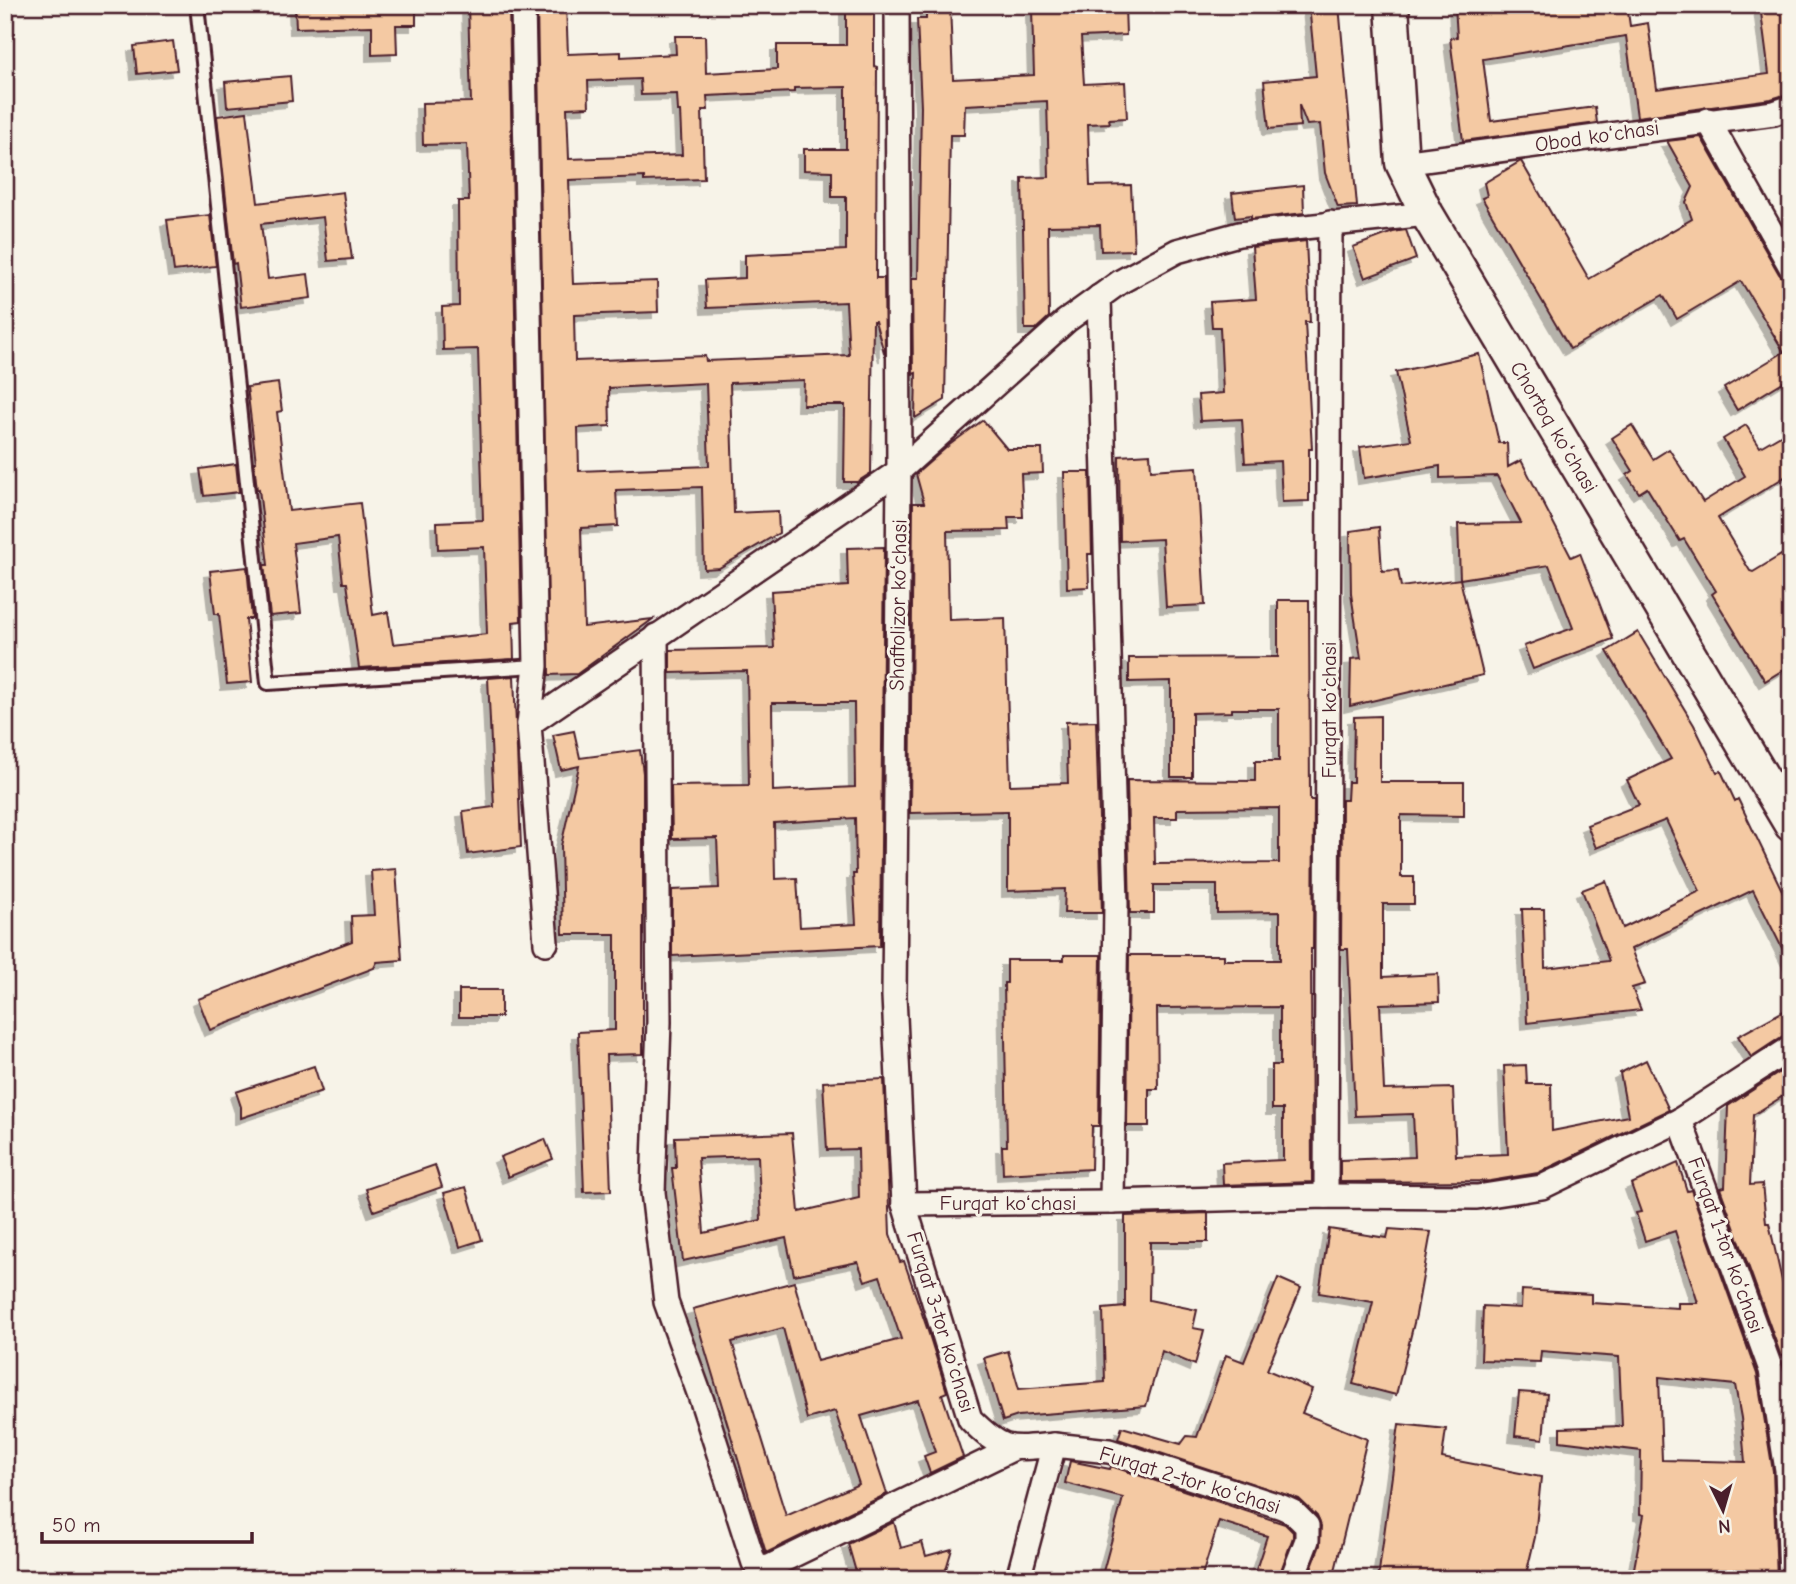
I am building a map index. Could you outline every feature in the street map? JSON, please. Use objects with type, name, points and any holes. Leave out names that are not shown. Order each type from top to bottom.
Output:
[{"type":"main road","name":"Chortoq koʻchasi","points":[[1392,5],[1402,163],[1427,215],[1791,825]]},
{"type":"street","points":[[523,5],[536,666],[529,724],[546,943]]},
{"type":"street","name":"Shaftolizor koʻchasi","points":[[897,5],[899,471],[894,996],[904,1203]]},
{"type":"street","name":"Obod koʻchasi","points":[[1402,163],[1774,113],[1791,107]]},
{"type":"street","points":[[1708,120],[1791,267]]},
{"type":"street","points":[[529,724],[899,471],[1066,321],[1120,282],[1177,251],[1239,234],[1427,215]]},
{"type":"street","name":"Furqat koʻchasi","points":[[1326,1196],[1330,223]]},
{"type":"street","points":[[1099,297],[1116,903],[1112,1202]]},
{"type":"street","points":[[656,636],[659,1022],[653,1192],[666,1302],[702,1401],[754,1563],[762,1568],[769,1567],[1014,1448],[1054,1445],[1018,1579]]},
{"type":"street","name":"Furqat koʻchasi","points":[[904,1203],[1112,1202],[1326,1196],[1477,1197],[1542,1187],[1680,1120],[1791,1048]]},
{"type":"street","name":"Furqat 1-tor koʻchasi","points":[[1680,1120],[1771,1370],[1787,1470],[1791,1579]]},
{"type":"street","name":"Furqat 3-tor koʻchasi","points":[[904,1203],[970,1419],[992,1441],[1014,1448]]},
{"type":"street","name":"Furqat 2-tor koʻchasi","points":[[1054,1445],[1109,1451],[1293,1512],[1307,1527],[1307,1539],[1292,1579]]},
{"type":"lane","points":[[197,5],[268,683],[536,666]]},
{"type":"building","points":[[416,5],[416,25],[396,25],[397,54],[372,55],[372,26],[296,28],[295,6]]},
{"type":"building","points":[[468,5],[509,5],[521,621],[513,622],[514,659],[359,668],[347,583],[343,583],[338,537],[293,543],[301,613],[270,616],[264,565],[268,565],[259,489],[257,490],[247,387],[278,383],[282,411],[277,412],[289,511],[360,503],[373,615],[388,612],[393,644],[487,634],[484,547],[438,549],[437,522],[483,520],[478,349],[443,350],[442,307],[459,306],[458,201],[469,201],[467,144],[423,145],[422,103],[471,102]]},
{"type":"building","points":[[537,5],[566,5],[568,54],[621,52],[621,57],[676,54],[675,36],[705,36],[706,73],[777,69],[777,45],[846,45],[846,5],[874,5],[874,66],[877,67],[876,278],[884,278],[885,356],[873,321],[871,473],[857,482],[844,482],[845,405],[803,405],[804,380],[730,383],[734,513],[778,511],[779,533],[719,568],[704,569],[702,487],[616,490],[618,526],[581,528],[584,627],[653,619],[577,674],[549,675]],"holes":[[[640,79],[641,95],[677,94],[682,155],[569,159],[567,108],[589,107],[588,81]],[[846,87],[846,149],[804,149],[804,170],[832,171],[832,197],[846,197],[846,250],[745,255],[745,278],[705,280],[707,308],[846,302],[849,355],[706,361],[705,356],[575,361],[574,315],[658,312],[657,281],[573,284],[569,180],[644,177],[644,181],[704,179],[702,110],[708,110],[707,96],[794,92],[794,88]],[[706,383],[709,466],[579,471],[578,428],[610,426],[609,388]]]},
{"type":"building","points":[[926,5],[950,5],[953,79],[1034,75],[1032,10],[1125,6],[1126,35],[1081,37],[1084,84],[1125,82],[1127,118],[1109,119],[1110,123],[1088,124],[1090,186],[1131,185],[1134,250],[1101,251],[1100,225],[1048,226],[1049,317],[1036,329],[1025,329],[1022,178],[1049,177],[1047,101],[965,105],[964,135],[950,135],[945,400],[915,418],[912,278],[918,278],[921,107],[917,19],[926,19]]},
{"type":"building","points":[[1309,5],[1339,5],[1357,206],[1338,207],[1325,173],[1320,124],[1307,125],[1299,105],[1300,126],[1269,129],[1264,81],[1316,76]]},
{"type":"building","points":[[1455,5],[1482,5],[1482,11],[1513,5],[1627,5],[1630,26],[1648,23],[1657,89],[1769,74],[1760,5],[1791,5],[1791,93],[1771,99],[1637,117],[1626,36],[1483,59],[1491,121],[1595,107],[1597,123],[1463,141],[1450,38],[1457,37]]},
{"type":"building","points":[[173,41],[177,70],[137,74],[134,46]]},
{"type":"building","points":[[290,76],[292,101],[227,107],[225,82]]},
{"type":"building","points":[[247,112],[258,203],[343,192],[352,259],[328,261],[323,217],[261,224],[268,279],[308,274],[311,298],[241,307],[236,263],[233,264],[217,116]]},
{"type":"building","points":[[1701,137],[1779,274],[1791,287],[1791,377],[1737,410],[1724,388],[1784,352],[1741,281],[1677,319],[1663,295],[1570,349],[1482,198],[1487,196],[1484,183],[1521,161],[1589,279],[1692,219],[1686,202],[1693,187],[1667,141]]},
{"type":"building","points":[[1303,185],[1304,213],[1251,219],[1251,216],[1235,218],[1232,193]]},
{"type":"building","points":[[210,215],[216,266],[174,271],[167,220]]},
{"type":"building","points":[[1406,230],[1416,259],[1365,278],[1353,247]]},
{"type":"building","points":[[1306,241],[1310,322],[1305,322],[1312,449],[1309,449],[1309,501],[1282,502],[1280,461],[1245,463],[1242,419],[1200,421],[1198,395],[1223,393],[1220,327],[1212,327],[1210,302],[1256,299],[1252,247]]},
{"type":"building","points":[[1479,354],[1499,443],[1507,443],[1508,467],[1521,460],[1571,557],[1580,553],[1613,639],[1533,669],[1524,646],[1573,628],[1549,565],[1460,579],[1458,524],[1521,523],[1497,476],[1440,478],[1440,466],[1364,478],[1360,447],[1411,440],[1396,372]]},
{"type":"building","points":[[983,420],[1007,449],[1042,449],[1043,473],[1021,474],[1023,517],[1008,517],[1009,530],[947,531],[949,620],[1005,618],[1010,785],[1068,783],[1066,722],[1096,721],[1102,913],[1064,913],[1065,889],[1008,891],[1008,811],[910,813],[913,503],[924,503],[916,474]]},
{"type":"building","points":[[1632,425],[1653,459],[1669,449],[1703,502],[1745,476],[1723,439],[1746,425],[1760,447],[1791,429],[1791,473],[1718,518],[1750,571],[1753,572],[1791,549],[1791,665],[1765,681],[1712,594],[1716,591],[1684,539],[1680,541],[1647,488],[1639,493],[1627,475],[1633,471],[1612,438]]},
{"type":"building","points":[[1150,454],[1151,470],[1197,467],[1205,605],[1166,607],[1162,539],[1120,541],[1119,456]]},
{"type":"building","points":[[236,464],[239,492],[204,496],[200,469]]},
{"type":"building","points":[[1064,472],[1090,472],[1092,554],[1088,554],[1089,587],[1067,588]]},
{"type":"building","points":[[1379,527],[1382,571],[1398,570],[1401,587],[1460,579],[1483,675],[1350,706],[1351,659],[1361,658],[1351,594],[1350,531]]},
{"type":"building","points":[[884,547],[880,946],[672,956],[672,890],[719,888],[717,838],[672,839],[671,786],[749,785],[747,671],[670,673],[670,650],[774,648],[771,591],[848,586],[847,548]],"holes":[[[772,703],[854,703],[855,787],[773,791]],[[855,818],[856,874],[853,874],[856,924],[800,927],[797,878],[775,879],[774,823]]]},
{"type":"building","points":[[247,567],[252,619],[246,619],[252,682],[227,684],[219,614],[215,614],[210,571]]},
{"type":"building","points":[[1278,600],[1309,600],[1310,800],[1314,800],[1311,949],[1312,1182],[1223,1185],[1222,1163],[1283,1160],[1283,1109],[1272,1109],[1272,1065],[1280,1065],[1280,1007],[1157,1008],[1158,1089],[1149,1089],[1149,1126],[1127,1126],[1129,955],[1224,955],[1224,960],[1280,960],[1280,912],[1217,913],[1217,885],[1154,885],[1154,913],[1130,913],[1127,780],[1255,781],[1255,761],[1279,761],[1279,709],[1232,709],[1232,712],[1192,713],[1192,777],[1171,777],[1171,681],[1129,682],[1129,658],[1278,657]],"holes":[[[1279,808],[1279,863],[1155,864],[1154,818],[1177,818],[1177,809]]]},
{"type":"building","points":[[1638,632],[1694,725],[1717,772],[1721,771],[1735,801],[1738,799],[1791,909],[1791,966],[1753,890],[1631,949],[1645,984],[1632,988],[1641,1010],[1527,1023],[1522,909],[1544,909],[1545,968],[1609,961],[1582,890],[1606,881],[1623,928],[1700,891],[1666,820],[1596,848],[1587,825],[1639,805],[1627,780],[1671,759],[1607,651]]},
{"type":"building","points":[[514,676],[521,847],[468,854],[463,811],[494,807],[488,678]]},
{"type":"building","points":[[1380,716],[1380,782],[1464,782],[1464,816],[1401,815],[1401,877],[1414,877],[1414,904],[1383,904],[1383,977],[1438,974],[1439,1002],[1380,1004],[1384,1090],[1453,1088],[1456,1156],[1508,1154],[1504,1066],[1526,1065],[1527,1084],[1551,1084],[1552,1131],[1628,1116],[1620,1073],[1646,1060],[1669,1110],[1538,1173],[1490,1181],[1340,1182],[1340,1160],[1415,1157],[1413,1114],[1355,1116],[1348,949],[1341,949],[1342,800],[1347,800],[1348,782],[1353,782],[1354,717]]},
{"type":"building","points":[[574,731],[580,758],[640,750],[643,773],[643,1054],[606,1055],[611,1191],[584,1192],[578,1032],[615,1030],[615,934],[563,934],[561,846],[579,766],[561,770],[553,735]]},
{"type":"building","points":[[396,869],[402,960],[377,962],[374,968],[210,1030],[198,999],[352,941],[351,916],[374,915],[371,871]]},
{"type":"building","points":[[1064,955],[1101,955],[1099,1126],[1092,1126],[1091,1169],[1003,1174],[1002,1146],[1007,1146],[1004,983],[1007,983],[1007,960],[1064,960]]},
{"type":"building","points":[[459,990],[501,990],[501,1017],[459,1017]]},
{"type":"building","points":[[1791,1007],[1791,1034],[1783,1036],[1751,1057],[1738,1036]]},
{"type":"building","points":[[1791,1065],[1791,1091],[1753,1115],[1750,1185],[1762,1184],[1766,1223],[1769,1223],[1788,1307],[1791,1306],[1791,1354],[1781,1356],[1720,1188],[1725,1187],[1728,1106]]},
{"type":"building","points":[[314,1066],[322,1091],[241,1118],[236,1092]]},
{"type":"building","points":[[884,1079],[890,1234],[900,1262],[904,1261],[928,1331],[947,1392],[942,1394],[963,1457],[930,1473],[924,1456],[935,1452],[918,1400],[861,1416],[887,1494],[766,1553],[693,1309],[794,1282],[817,1361],[901,1339],[880,1276],[865,1281],[858,1262],[794,1275],[786,1238],[683,1261],[672,1168],[676,1168],[675,1137],[792,1133],[799,1212],[859,1198],[858,1149],[827,1150],[823,1082]],"holes":[[[758,1156],[761,1220],[704,1233],[698,1158]],[[783,1328],[807,1419],[835,1411],[859,1484],[786,1516],[732,1342]]]},
{"type":"building","points":[[545,1139],[553,1159],[508,1177],[500,1157]]},
{"type":"building","points":[[1678,1163],[1687,1191],[1691,1190],[1757,1374],[1773,1471],[1777,1579],[1632,1579],[1644,1515],[1640,1514],[1641,1451],[1560,1441],[1560,1428],[1622,1426],[1619,1357],[1541,1351],[1540,1362],[1481,1360],[1483,1306],[1521,1308],[1522,1290],[1591,1294],[1591,1303],[1678,1308],[1678,1303],[1698,1303],[1675,1231],[1645,1241],[1636,1213],[1641,1212],[1631,1184]],"holes":[[[1659,1377],[1735,1385],[1745,1462],[1662,1460]]]},
{"type":"building","points":[[435,1165],[442,1187],[374,1211],[366,1189]]},
{"type":"building","points":[[466,1187],[482,1240],[460,1247],[444,1193]]},
{"type":"building","points":[[1208,1213],[1208,1242],[1150,1242],[1149,1300],[1197,1310],[1193,1328],[1204,1330],[1195,1365],[1162,1351],[1146,1406],[1018,1416],[1003,1421],[984,1358],[1008,1351],[1019,1389],[1105,1382],[1103,1309],[1125,1307],[1125,1216]]},
{"type":"building","points":[[1329,1229],[1387,1238],[1389,1229],[1431,1232],[1416,1315],[1396,1395],[1353,1384],[1373,1302],[1319,1293]]},
{"type":"building","points":[[1278,1278],[1301,1288],[1267,1370],[1312,1389],[1302,1413],[1367,1439],[1333,1579],[1307,1579],[1320,1545],[1321,1526],[1317,1516],[1299,1499],[1118,1439],[1122,1427],[1181,1444],[1187,1436],[1197,1437],[1226,1355],[1244,1362]]},
{"type":"building","points":[[1519,1392],[1547,1394],[1543,1439],[1515,1436]]},
{"type":"building","points":[[1399,1424],[1446,1429],[1442,1458],[1541,1477],[1535,1537],[1525,1579],[1378,1579]]},
{"type":"building","points":[[1070,1461],[1110,1469],[1111,1466],[1285,1524],[1293,1532],[1293,1537],[1278,1579],[1253,1579],[1267,1536],[1219,1521],[1201,1579],[1101,1579],[1123,1498],[1065,1483]]},
{"type":"building","points":[[894,1522],[901,1548],[922,1542],[926,1556],[952,1549],[943,1579],[858,1579],[848,1544]]}]
